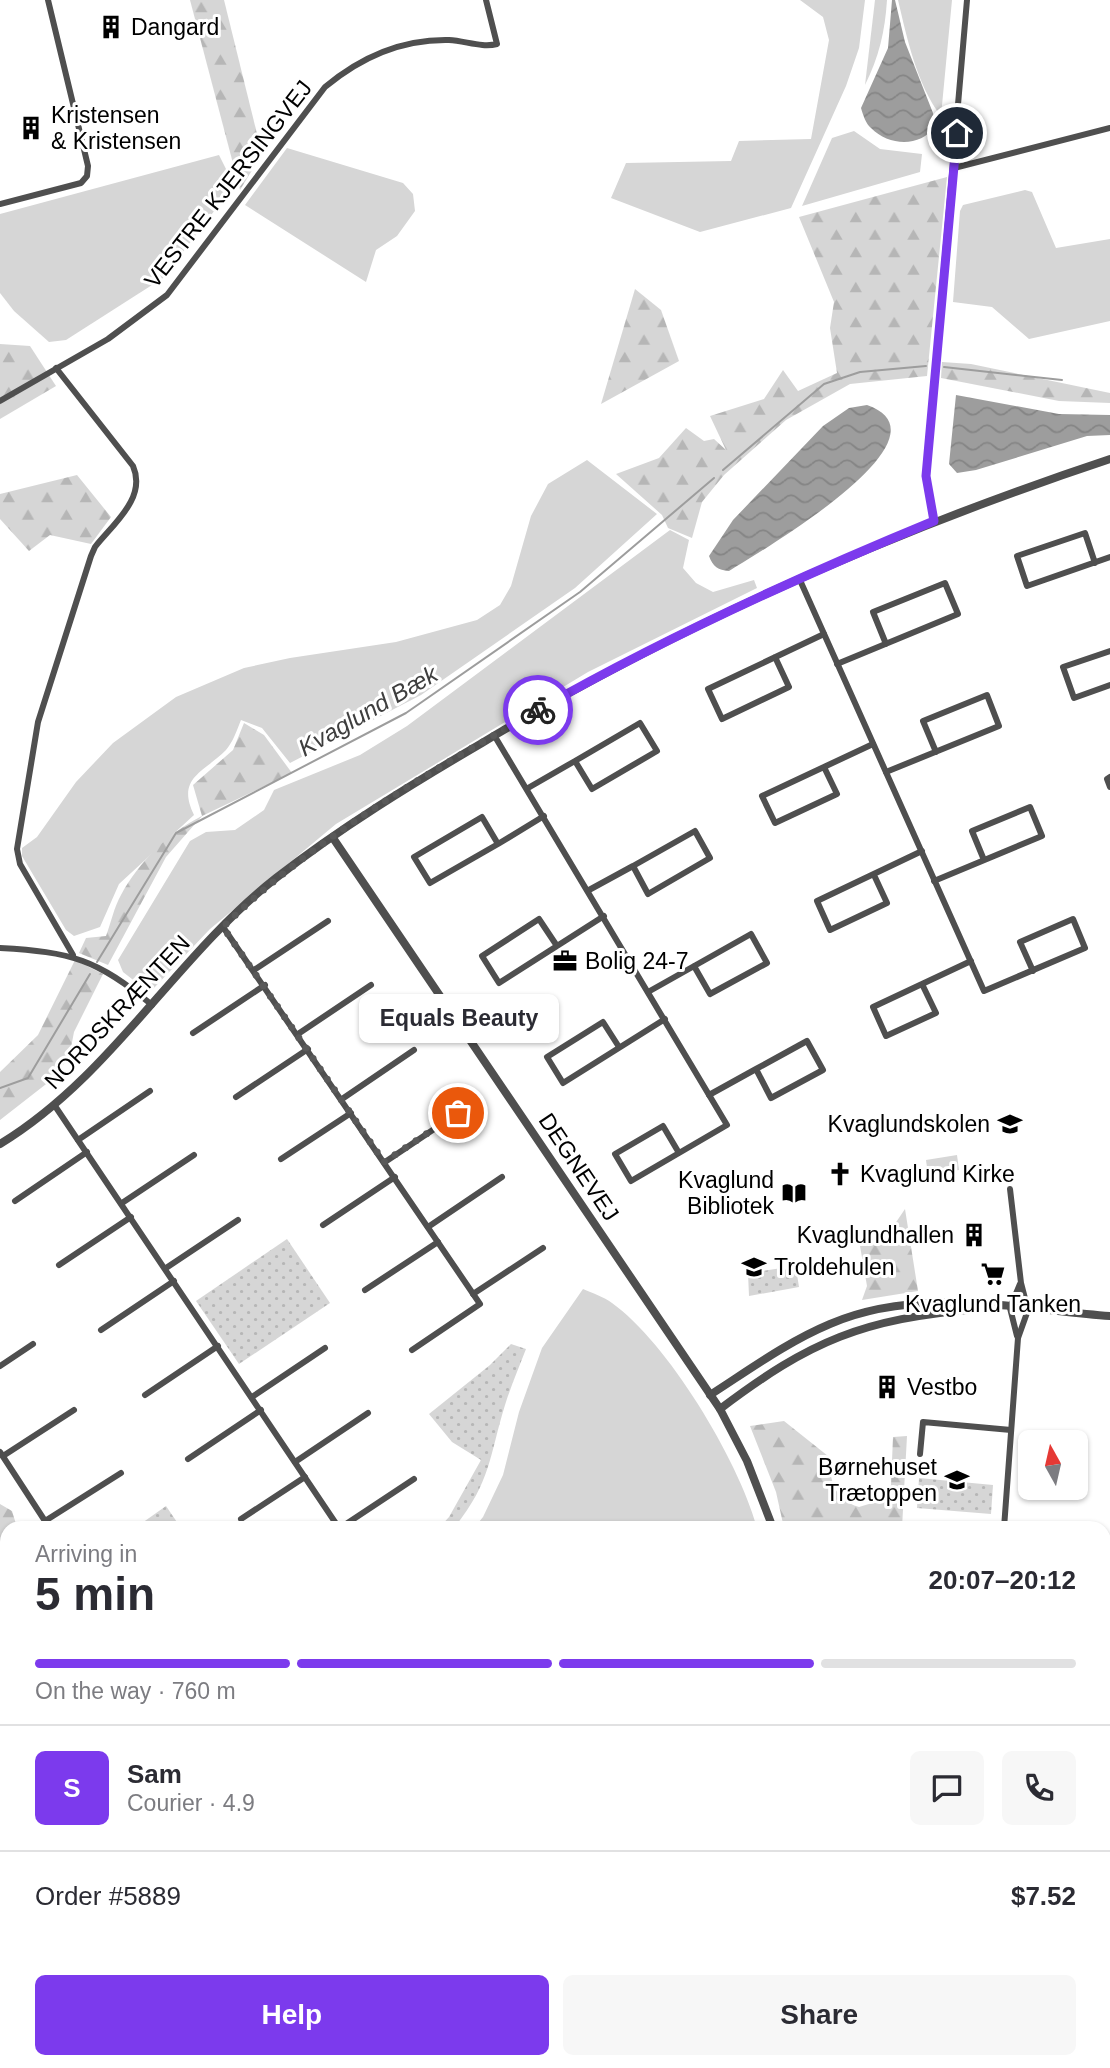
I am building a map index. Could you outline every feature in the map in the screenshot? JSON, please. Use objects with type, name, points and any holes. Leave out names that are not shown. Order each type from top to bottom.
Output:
[{"type":"street","points":[[0,204],[81,183],[87,176],[48,0]]},
{"type":"street","name":"VESTRE KJERSINGVEJ","points":[[0,401],[108,339],[167,295],[325,87],[345,71],[395,47],[422,41],[472,42],[486,47],[497,44],[486,0]]},
{"type":"street","points":[[934,521],[926,476],[967,0]]},
{"type":"street","points":[[954,168],[1110,128]]},
{"type":"street","points":[[56,368],[133,466],[137,483],[135,496],[94,547],[91,556],[38,722],[17,849],[20,864],[73,955]]},
{"type":"street","name":"NORDSKRÆNTEN","points":[[0,1144],[55,1106],[223,927],[274,879],[494,735],[611,669],[799,578],[934,521],[1110,459]]},
{"type":"street","points":[[1095,562],[1085,533],[1017,556],[1027,586],[1110,558]]},
{"type":"street","points":[[799,578],[984,991],[1033,971],[1085,948],[1073,919],[1020,942],[1033,971]]},
{"type":"street","points":[[837,664],[886,644],[958,614],[944,583],[873,612],[886,644]]},
{"type":"street","points":[[775,657],[789,687],[722,719],[708,689],[775,657],[824,634]]},
{"type":"street","points":[[1110,651],[1063,667],[1074,698],[1110,685]]},
{"type":"street","points":[[886,772],[936,752],[999,726],[987,695],[923,721],[936,752]]},
{"type":"street","points":[[528,788],[640,723],[657,751],[592,789],[575,761]]},
{"type":"street","points":[[494,735],[727,1125],[679,1153],[631,1181],[615,1154],[663,1126],[679,1153]]},
{"type":"street","points":[[824,766],[837,794],[775,823],[762,796],[824,766],[873,744]]},
{"type":"street","points":[[1110,778],[1107,779],[1110,787]]},
{"type":"street","points":[[934,881],[1042,836],[1030,807],[972,831],[984,860]]},
{"type":"street","points":[[498,844],[482,817],[414,857],[430,883],[498,844],[544,816]]},
{"type":"street","points":[[589,890],[632,866],[695,831],[710,858],[648,894],[632,866]]},
{"type":"street","name":"DEGNEVEJ","points":[[333,838],[720,1409],[747,1461],[770,1521]]},
{"type":"street","points":[[874,875],[887,903],[830,929],[817,901],[922,851]]},
{"type":"street","points":[[557,946],[540,919],[482,956],[499,983],[557,946],[604,916]]},
{"type":"street","points":[[254,970],[328,921]]},
{"type":"street","points":[[223,927],[480,1304],[412,1350]]},
{"type":"street","points":[[648,992],[694,966],[751,934],[767,962],[710,995],[694,966]]},
{"type":"street","points":[[0,948],[73,955],[124,981],[152,1005]]},
{"type":"street","points":[[922,984],[936,1013],[886,1037],[873,1007],[922,984],[971,961]]},
{"type":"street","points":[[193,1033],[265,985]]},
{"type":"street","points":[[298,1034],[372,985]]},
{"type":"street","points":[[620,1048],[603,1022],[547,1057],[563,1083],[620,1048],[665,1019]]},
{"type":"street","points":[[709,1095],[755,1069],[807,1041],[822,1070],[771,1098],[755,1069]]},
{"type":"street","points":[[236,1097],[308,1049]]},
{"type":"street","points":[[342,1098],[414,1050]]},
{"type":"street","points":[[78,1140],[150,1091]]},
{"type":"street","points":[[55,1106],[335,1521]]},
{"type":"street","points":[[281,1159],[351,1112]]},
{"type":"street","points":[[384,1162],[458,1113]]},
{"type":"street","points":[[15,1201],[87,1153]]},
{"type":"street","points":[[122,1203],[194,1155]]},
{"type":"street","points":[[323,1225],[395,1177]]},
{"type":"street","points":[[428,1227],[502,1177]]},
{"type":"street","points":[[1004,1521],[1018,1338],[1028,1310],[1021,1283],[1010,1189]]},
{"type":"street","points":[[59,1265],[131,1217]]},
{"type":"street","points":[[166,1268],[238,1220]]},
{"type":"street","points":[[365,1290],[438,1242]]},
{"type":"street","points":[[474,1294],[543,1248]]},
{"type":"street","points":[[102,1330],[174,1281]]},
{"type":"street","points":[[1018,1338],[1010,1308],[1021,1283]]},
{"type":"street","points":[[710,1395],[783,1347],[829,1324],[882,1307],[932,1301],[1110,1316]]},
{"type":"street","points":[[720,1409],[806,1350],[856,1328],[919,1315],[997,1307]]},
{"type":"street","points":[[0,1366],[33,1344]]},
{"type":"street","points":[[145,1395],[218,1346]]},
{"type":"street","points":[[252,1397],[325,1348]]},
{"type":"street","points":[[74,1410],[1,1454],[45,1521],[121,1473]]},
{"type":"street","points":[[188,1459],[261,1410]]},
{"type":"street","points":[[295,1462],[368,1413]]},
{"type":"street","points":[[920,1454],[923,1422],[1011,1430]]},
{"type":"street","points":[[241,1519],[305,1477]]},
{"type":"street","points":[[351,1521],[414,1479]]},
{"type":"green space","points":[[190,0],[224,0],[262,154],[240,190]]},
{"type":"green space","points":[[800,0],[865,0],[859,48],[846,86],[791,208],[700,232],[611,198],[626,163],[731,161],[739,141],[811,139],[829,40],[823,17]]},
{"type":"green space","points":[[875,0],[887,0],[886,11],[878,54],[865,85]]},
{"type":"green space","points":[[898,0],[952,0],[941,116],[919,76]]},
{"type":"green space","points":[[854,131],[880,149],[922,154],[920,172],[802,206],[832,138]]},
{"type":"green space","points":[[287,148],[403,183],[413,194],[415,211],[397,236],[376,250],[366,282],[245,205]]},
{"type":"green space","points":[[219,155],[234,185],[163,278],[66,340],[49,342],[14,311],[0,293],[0,214]]},
{"type":"green space","points":[[947,177],[927,376],[850,384],[786,420],[724,475],[702,502],[692,538],[668,528],[662,515],[616,474],[659,458],[686,428],[704,441],[714,439],[726,450],[710,416],[764,399],[783,370],[798,391],[837,373],[830,328],[834,302],[799,217]]},
{"type":"green space","points":[[1025,190],[1032,192],[1056,248],[1110,239],[1110,321],[1029,339],[992,307],[953,302],[960,211],[963,205]]},
{"type":"green space","points":[[635,289],[661,310],[679,361],[601,404]]},
{"type":"green space","points":[[0,344],[30,346],[56,386],[0,419]]},
{"type":"green space","points":[[942,362],[971,364],[1110,393],[1110,403],[1059,401],[941,378]]},
{"type":"green space","points":[[587,460],[657,514],[575,588],[421,695],[290,763],[262,728],[241,720],[226,750],[190,784],[189,803],[194,815],[119,884],[100,927],[74,936],[66,930],[22,856],[22,848],[37,837],[76,782],[113,743],[176,697],[244,668],[290,658],[396,642],[477,620],[500,605],[511,586],[531,516],[548,484]]},
{"type":"green space","points":[[77,475],[111,517],[91,544],[50,535],[29,551],[0,519],[0,494]]},
{"type":"green space","points":[[670,530],[689,540],[683,568],[696,583],[713,592],[754,580],[757,588],[588,672],[336,824],[210,929],[153,989],[146,990],[123,972],[118,960],[190,841],[206,832],[235,830],[264,810],[274,790],[360,755],[407,726]]},
{"type":"green space","points":[[244,723],[264,735],[292,773],[202,816],[193,785],[233,750]]},
{"type":"green space","points":[[202,816],[166,857],[108,965],[79,953],[86,938],[106,936],[119,900],[146,860],[178,830]]},
{"type":"green space","points":[[75,960],[103,974],[74,1032],[69,1058],[50,1081],[0,1120],[0,1072],[38,1035]]},
{"type":"green space","points":[[957,1155],[959,1170],[928,1175],[926,1160]]},
{"type":"green space","points":[[905,1209],[918,1291],[862,1300],[867,1286],[860,1246],[882,1243]]},
{"type":"green space","points":[[287,1239],[330,1303],[239,1364],[196,1301]]},
{"type":"green space","points":[[796,1268],[799,1287],[749,1296],[748,1273]]},
{"type":"green space","points":[[583,1289],[609,1301],[634,1321],[678,1374],[699,1405],[735,1470],[755,1521],[480,1521],[503,1475],[519,1412],[542,1348]]},
{"type":"green space","points":[[511,1344],[526,1349],[505,1405],[482,1483],[459,1521],[445,1521],[481,1460],[452,1442],[429,1414],[490,1365]]},
{"type":"green space","points":[[784,1421],[828,1456],[835,1488],[850,1504],[859,1507],[882,1500],[891,1485],[893,1437],[907,1436],[902,1521],[782,1521],[776,1492],[750,1426]]},
{"type":"green space","points":[[919,1478],[993,1485],[991,1514],[917,1508]]},
{"type":"green space","points":[[0,1504],[12,1511],[15,1521],[0,1521]]},
{"type":"green space","points":[[166,1506],[176,1521],[145,1521]]},
{"type":"water","points":[[892,0],[895,0],[905,42],[933,113],[935,126],[929,133],[913,141],[895,141],[878,134],[868,124],[861,108],[888,48]]},
{"type":"water","points":[[956,395],[1059,414],[1110,415],[1110,435],[1087,436],[976,470],[957,473],[949,464]]},
{"type":"water","points":[[867,405],[889,421],[888,442],[871,467],[843,494],[809,519],[729,571],[714,565],[709,556],[733,520],[823,426],[849,408]]},
{"type":"waterway","name":"Kvaglund Bæk","points":[[723,470],[824,384],[860,372],[926,366]]},
{"type":"waterway","name":"Kvaglund Bæk","points":[[944,367],[1062,380]]},
{"type":"waterway","name":"Kvaglund Bæk","points":[[97,962],[176,833],[406,713],[580,592],[714,478]]},
{"type":"waterway","name":"Kvaglund Bæk","points":[[0,1088],[28,1078],[90,974]]},
{"type":"way so far","points":[[458,1113],[384,1162],[223,927],[274,879],[303,858],[425,777],[538,710]]},
{"type":"place","name":"Dangard","points":[[111,27]]},
{"type":"place","name":"Kristensen & Kristensen","points":[[31,128]]},
{"type":"place","name":"Bolig 24-7","points":[[565,961]]},
{"type":"place","name":"Equals Beauty","points":[[458,1113]]},
{"type":"place","name":"Kvaglundskolen","points":[[1010,1124]]},
{"type":"place","name":"Kvaglund Kirke","points":[[840,1174]]},
{"type":"place","name":"Kvaglund Bibliotek","points":[[794,1193]]},
{"type":"place","name":"Kvaglundhallen","points":[[974,1235]]},
{"type":"place","name":"Troldehulen","points":[[754,1267]]},
{"type":"place","name":"Kvaglund Tanken","points":[[993,1274]]},
{"type":"place","name":"Vestbo","points":[[887,1387]]},
{"type":"place","name":"Børnehuset Trætoppen","points":[[957,1480]]},
{"type":"route","points":[[538,710],[611,669],[769,590],[934,521],[926,476],[957,133]]}]
